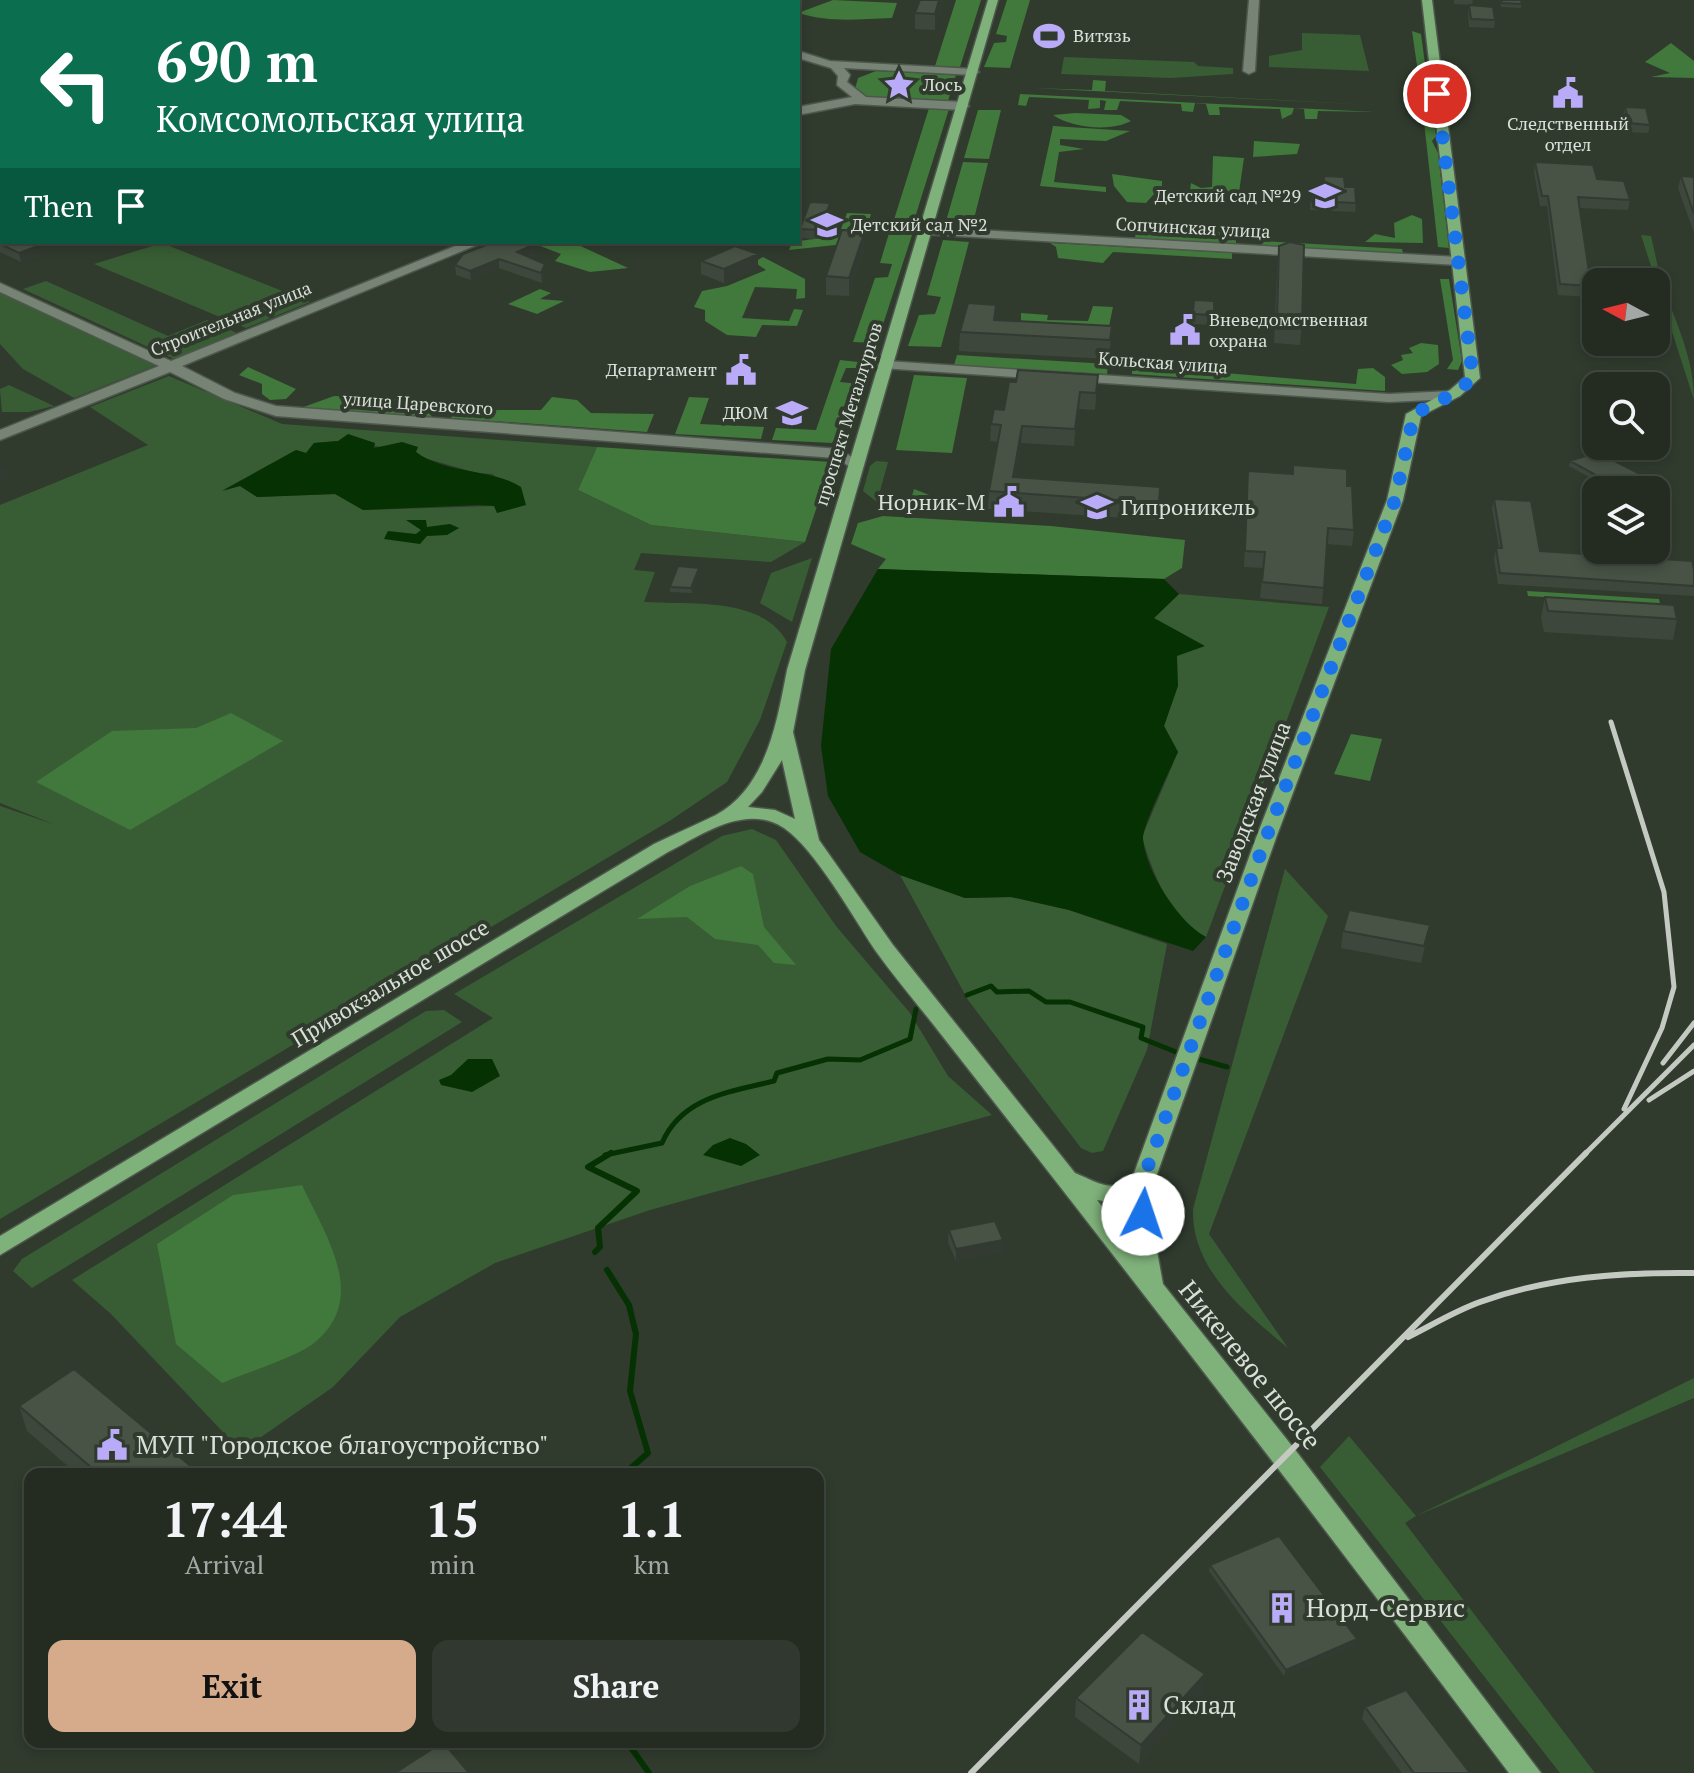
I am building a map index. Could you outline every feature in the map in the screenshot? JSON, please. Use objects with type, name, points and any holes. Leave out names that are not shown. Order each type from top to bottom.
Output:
[{"type":"main road","name":"проспект Металлургов","points":[[811,843],[784,732],[803,639],[993,0]]},
{"type":"main road","points":[[1414,414],[1468,384],[1474,371],[1427,0]]},
{"type":"main road","name":"Заводская улица","points":[[1143,1180],[1266,838],[1395,500],[1414,414]]},
{"type":"main road","points":[[722,819],[755,790],[774,759],[784,732]]},
{"type":"main road","name":"Привокзальное шоссе","points":[[0,1247],[661,848],[722,819],[759,811],[776,813],[799,828],[811,843]]},
{"type":"main road","name":"Никелевое шоссе","points":[[811,843],[886,950],[1287,1458],[1526,1773]]},
{"type":"main road","points":[[1064,1177],[1103,1195],[1120,1197],[1133,1192],[1143,1180]]},
{"type":"main road","points":[[1143,1180],[1143,1240],[1154,1292]]},
{"type":"street","points":[[1249,71],[1254,0]]},
{"type":"street","points":[[800,55],[830,64],[973,72]]},
{"type":"street","points":[[804,109],[837,91],[842,72],[830,64]]},
{"type":"street","points":[[841,83],[852,75],[875,68]]},
{"type":"street","points":[[841,83],[848,92],[864,101]]},
{"type":"street","points":[[804,109],[833,102],[864,101],[963,106]]},
{"type":"street","name":"Сопчинская улица","points":[[926,231],[1458,261]]},
{"type":"street","name":"Строительная улица","points":[[0,435],[472,244]]},
{"type":"street","name":"улица Царевского","points":[[0,287],[244,402],[290,414],[839,454],[856,465]]},
{"type":"street","name":"Кольская улица","points":[[886,365],[1389,398],[1452,395]]},
{"type":"street","name":"Кольская улица","points":[[1389,398],[1414,414]]},
{"type":"street","points":[[839,454],[863,443]]},
{"type":"shaded area","points":[[833,0],[897,3],[892,18],[833,19],[800,12]]},
{"type":"shaded area","points":[[956,0],[981,0],[960,67],[935,66]]},
{"type":"shaded area","points":[[1007,0],[1030,0],[1010,68],[984,67],[994,43],[1006,42],[1007,36],[996,34]]},
{"type":"shaded area","points":[[1412,31],[1421,34],[1430,101],[1422,100]]},
{"type":"shaded area","points":[[1302,33],[1360,35],[1369,71],[1269,67],[1269,56],[1302,50]]},
{"type":"shaded area","points":[[1671,43],[1694,61],[1694,78],[1651,77],[1670,73],[1645,62]]},
{"type":"shaded area","points":[[1064,57],[1194,62],[1198,66],[1233,68],[1233,74],[1171,78],[1061,74]]},
{"type":"shaded area","points":[[876,71],[956,75],[948,101],[866,97],[855,89],[858,78]]},
{"type":"shaded area","points":[[1093,80],[1106,81],[1105,91],[1375,105],[1033,88],[1092,90]]},
{"type":"shaded area","points":[[1020,94],[1374,112],[1318,111],[1317,119],[1305,119],[1304,109],[1294,108],[1292,114],[1282,119],[1280,109],[1219,107],[1220,115],[1209,115],[1206,104],[1195,103],[1193,112],[1182,111],[1181,104],[1120,101],[1117,110],[1104,110],[1106,101],[1100,100],[1100,108],[1088,109],[1089,100],[1029,97],[1026,106],[1018,105]]},
{"type":"shaded area","points":[[929,108],[949,109],[912,227],[892,226]]},
{"type":"shaded area","points":[[978,110],[1001,110],[989,159],[964,158]]},
{"type":"shaded area","points":[[1053,115],[1121,115],[1131,121],[1113,127],[1091,127],[1070,123]]},
{"type":"shaded area","points":[[1424,122],[1434,123],[1436,136],[1432,141],[1438,153],[1449,248],[1438,247]]},
{"type":"shaded area","points":[[1053,126],[1130,131],[1106,141],[1060,139],[1060,145],[1084,149],[1059,152],[1054,182],[1106,187],[1106,192],[1040,186]]},
{"type":"shaded area","points":[[1254,141],[1300,144],[1297,154],[1253,157]]},
{"type":"shaded area","points":[[1213,156],[1244,158],[1238,199],[1233,203],[1154,194],[1146,203],[1127,202],[1114,186],[1112,174],[1162,181],[1162,189],[1190,190],[1191,183],[1201,188],[1212,187]]},
{"type":"shaded area","points":[[963,162],[988,163],[973,223],[946,221]]},
{"type":"shaded area","points":[[847,213],[871,214],[863,242],[789,250],[791,244],[800,244],[800,241],[843,235],[846,229],[841,229]]},
{"type":"shaded area","points":[[1412,215],[1422,219],[1423,243],[1365,242],[1375,234],[1395,238],[1394,223]]},
{"type":"shaded area","points":[[1136,228],[1236,233],[1236,245],[1135,239]]},
{"type":"shaded area","points":[[890,230],[913,232],[877,343],[853,342],[875,278],[888,277],[892,264],[880,263]]},
{"type":"shaded area","points":[[1641,235],[1651,236],[1659,268],[1652,268]]},
{"type":"shaded area","points":[[943,240],[969,242],[941,347],[908,346],[919,315],[935,314],[941,297],[927,295]]},
{"type":"shaded area","points":[[1262,241],[1402,249],[1403,253],[1260,246]]},
{"type":"shaded area","points":[[1050,243],[1232,253],[1232,259],[1113,252],[1103,263],[1058,258],[1056,247]]},
{"type":"shaded area","points":[[165,244],[310,302],[246,328],[94,264]]},
{"type":"shaded area","points":[[535,244],[576,244],[628,268],[590,272],[555,261],[561,254]]},
{"type":"shaded area","points":[[763,257],[805,279],[805,298],[796,299],[797,289],[755,287],[742,318],[789,321],[794,309],[803,310],[797,326],[762,325],[756,337],[727,335],[705,321],[705,310],[694,307],[702,291],[727,286],[766,270],[754,262]]},
{"type":"shaded area","points":[[1440,279],[1449,279],[1462,361],[1458,370],[1447,369],[1453,360]]},
{"type":"shaded area","points":[[46,281],[168,336],[207,320],[237,333],[174,359],[23,289]]},
{"type":"shaded area","points":[[540,289],[551,293],[540,299],[564,301],[537,314],[508,304]]},
{"type":"shaded area","points":[[0,292],[157,365],[74,398],[23,369],[0,344]]},
{"type":"shaded area","points":[[1670,304],[1689,360],[1694,400],[1670,325]]},
{"type":"shaded area","points":[[1093,306],[1113,307],[1107,336],[1021,331],[1021,313],[1048,315],[1047,320],[1088,321]]},
{"type":"shaded area","points":[[1421,343],[1438,345],[1439,364],[1427,372],[1402,374],[1391,365],[1403,360],[1401,355],[1413,353],[1409,348]]},
{"type":"shaded area","points":[[957,355],[1108,364],[1107,374],[954,365]]},
{"type":"shaded area","points":[[840,360],[867,363],[867,368],[846,368],[840,382],[860,384],[844,436],[837,435],[832,443],[772,440],[776,428],[816,430]]},
{"type":"shaded area","points":[[1132,365],[1356,384],[1358,369],[1373,368],[1385,377],[1385,391],[1132,374]]},
{"type":"shaded area","points":[[248,367],[296,389],[286,399],[270,400],[262,394],[262,384],[239,375]]},
{"type":"shaded area","points":[[914,375],[967,378],[952,453],[896,450]]},
{"type":"shaded area","points":[[169,376],[282,424],[597,447],[578,490],[651,525],[805,542],[771,562],[641,553],[634,570],[655,572],[644,602],[703,604],[743,610],[776,627],[787,642],[760,720],[727,782],[671,820],[0,1219],[0,806],[56,825],[0,803],[0,505],[148,445],[90,407]],"holes":[[[339,441],[416,452],[424,458],[477,473],[492,474],[503,482],[514,483],[494,506],[363,510],[336,494],[257,497],[240,486],[225,489],[296,450],[306,453],[314,443]]]},
{"type":"shaded area","points":[[9,385],[54,406],[29,412],[2,412],[0,389]]},
{"type":"shaded area","points":[[334,396],[421,400],[432,417],[298,409]]},
{"type":"shaded area","points":[[552,397],[577,400],[591,413],[654,414],[647,432],[451,418],[454,410],[541,410]]},
{"type":"shaded area","points":[[689,397],[709,398],[700,424],[764,427],[761,439],[675,434]]},
{"type":"shaded area","points":[[348,434],[375,443],[374,448],[402,442],[418,447],[416,452],[441,464],[510,481],[521,487],[526,505],[497,513],[494,506],[478,505],[363,510],[335,494],[257,497],[240,486],[222,491],[296,450],[306,453],[314,443],[338,441]]},
{"type":"shaded area","points":[[597,447],[832,462],[805,542],[651,525],[578,490]]},
{"type":"shaded area","points":[[876,461],[888,462],[877,502],[863,491],[870,466]]},
{"type":"shaded area","points":[[914,489],[955,505],[952,511],[908,509]]},
{"type":"shaded area","points":[[883,516],[1051,526],[1185,540],[1182,568],[1164,579],[878,569],[886,559],[851,544],[858,523]]},
{"type":"shaded area","points":[[406,520],[426,520],[427,527],[450,524],[459,528],[447,535],[427,536],[420,544],[384,539],[388,531],[416,534],[421,530]]},
{"type":"shaded area","points":[[812,558],[792,622],[760,603],[771,573]]},
{"type":"shaded area","points":[[878,569],[1164,579],[1179,594],[1154,618],[1205,646],[1177,656],[1178,686],[1164,726],[1178,752],[1152,810],[1143,839],[1150,865],[1165,894],[1185,920],[1206,937],[1193,951],[1069,910],[1011,897],[965,898],[900,875],[860,852],[828,796],[821,746],[831,649]]},
{"type":"shaded area","points":[[1527,591],[1659,599],[1660,604],[1528,596]]},
{"type":"shaded area","points":[[1179,594],[1329,607],[1206,937],[1182,919],[1173,907],[1158,880],[1142,837],[1178,752],[1164,726],[1174,694],[1177,670],[1175,659],[1154,618]]},
{"type":"shaded area","points":[[231,713],[283,741],[130,830],[36,782],[112,731],[196,728]]},
{"type":"shaded area","points":[[1351,734],[1382,739],[1370,781],[1334,774]]},
{"type":"shaded area","points":[[752,829],[776,840],[836,926],[910,1013],[948,1076],[992,1115],[650,1210],[495,1263],[400,1317],[333,1387],[241,1451],[111,1314],[72,1280],[493,1018],[454,994],[722,836]]},
{"type":"shaded area","points":[[741,866],[753,874],[764,927],[796,965],[774,963],[758,945],[715,939],[687,917],[637,919],[690,886]]},
{"type":"shaded area","points":[[1285,869],[1328,916],[1209,1234],[1288,1348],[1239,1304],[1211,1270],[1195,1231],[1193,1209]]},
{"type":"shaded area","points":[[900,875],[965,898],[1011,897],[1069,910],[1167,944],[1147,1050],[1103,1151],[1092,1153],[1081,1148],[968,1000]]},
{"type":"shaded area","points":[[444,1010],[462,1022],[32,1288],[13,1271],[22,1259],[426,1011]]},
{"type":"shaded area","points":[[468,1059],[492,1059],[500,1076],[472,1092],[441,1085],[439,1080],[451,1075]]},
{"type":"shaded area","points":[[730,1138],[746,1144],[760,1155],[741,1166],[703,1155],[713,1145]]},
{"type":"shaded area","points":[[302,1185],[338,1266],[341,1286],[339,1306],[331,1325],[314,1343],[222,1383],[176,1344],[157,1244],[233,1195]]},
{"type":"shaded area","points":[[1694,1378],[1694,1398],[1416,1516]]},
{"type":"shaded area","points":[[1349,1436],[1416,1516],[1405,1523],[1595,1773],[1560,1773],[1320,1467]]},
{"type":"building","points":[[920,0],[939,0],[935,14],[915,13]]},
{"type":"building","points":[[1501,0],[1521,0],[1522,4],[1502,3]]},
{"type":"building","points":[[1469,5],[1493,7],[1495,20],[1471,19]]},
{"type":"building","points":[[1625,107],[1646,108],[1650,125],[1629,123]]},
{"type":"building","points":[[1535,162],[1593,165],[1597,179],[1624,181],[1630,200],[1578,197],[1588,268],[1582,268],[1582,285],[1560,284],[1548,196],[1542,196]]},
{"type":"building","points":[[1324,176],[1344,177],[1345,187],[1355,187],[1356,203],[1311,201],[1311,185],[1324,186]]},
{"type":"building","points":[[1681,176],[1694,177],[1694,214]]},
{"type":"building","points":[[810,202],[830,203],[820,230],[800,229]]},
{"type":"building","points":[[842,230],[865,231],[849,278],[826,276]]},
{"type":"building","points":[[1290,242],[1304,245],[1302,321],[1277,320],[1279,246]]},
{"type":"building","points":[[0,244],[38,246],[19,253]]},
{"type":"building","points":[[489,244],[535,244],[517,252],[545,264],[541,273],[499,259],[470,271],[455,265],[463,254]]},
{"type":"building","points":[[735,246],[758,254],[724,269],[701,261]]},
{"type":"building","points":[[1194,300],[1214,301],[1214,315],[1193,314]]},
{"type":"building","points":[[968,303],[996,305],[994,320],[1112,326],[1110,340],[960,332]]},
{"type":"building","points":[[1018,370],[1098,375],[1096,393],[1080,392],[1075,429],[1022,426],[1013,477],[1160,487],[1159,503],[989,491],[1001,425],[991,424],[994,409],[1004,410],[1009,382],[1016,382]]},
{"type":"building","points":[[1582,457],[1582,460],[1613,460],[1644,476],[1597,476],[1570,461]]},
{"type":"building","points":[[1293,465],[1347,469],[1347,486],[1352,486],[1354,530],[1328,528],[1324,588],[1262,582],[1265,552],[1245,551],[1248,471],[1293,474]]},
{"type":"building","points":[[1494,499],[1531,501],[1540,551],[1582,554],[1582,564],[1692,561],[1694,586],[1500,573],[1496,548],[1502,548]]},
{"type":"building","points":[[678,566],[699,568],[691,588],[670,587]]},
{"type":"building","points":[[1545,597],[1674,605],[1677,619],[1548,611]]},
{"type":"building","points":[[1349,910],[1430,925],[1424,946],[1343,931]]},
{"type":"building","points":[[995,1221],[1003,1240],[956,1249],[949,1230]]},
{"type":"building","points":[[74,1369],[193,1468],[92,1468],[19,1406]]},
{"type":"building","name":"Норд-Сервис","points":[[1279,1536],[1357,1639],[1286,1670],[1210,1565]]},
{"type":"building","name":"Склад","points":[[1142,1632],[1205,1674],[1141,1745],[1076,1698]]},
{"type":"building","points":[[1406,1690],[1470,1773],[1414,1773],[1365,1707]]},
{"type":"building","points":[[434,1748],[448,1748],[469,1773],[395,1773]]},
{"type":"waterway","points":[[967,995],[991,986],[997,992],[1029,991],[1046,1002],[1070,1002],[1143,1027],[1141,1038],[1181,1054]]},
{"type":"waterway","points":[[609,1154],[662,1143],[682,1115],[724,1093],[774,1081],[777,1073],[828,1059],[860,1060],[910,1039],[916,1009]]},
{"type":"waterway","points":[[1195,1058],[1227,1067]]},
{"type":"waterway","points":[[595,1252],[600,1247],[598,1228],[637,1191],[588,1167],[609,1154]]},
{"type":"waterway","points":[[605,1155],[609,1154]]},
{"type":"waterway","points":[[607,1270],[629,1305],[636,1334],[630,1391],[648,1453],[631,1468]]},
{"type":"waterway","points":[[631,1748],[649,1773]]},
{"type":"railway","points":[[1611,722],[1664,892],[1674,987],[1662,1028],[1624,1109]]},
{"type":"railway","points":[[1663,1063],[1694,1023]]},
{"type":"railway","points":[[1586,1153],[1694,1045]]},
{"type":"railway","points":[[1649,1100],[1694,1071]]},
{"type":"railway","points":[[971,1773],[1586,1153]]},
{"type":"railway","points":[[1408,1337],[1471,1306],[1532,1287],[1613,1275],[1694,1273]]},
{"type":"place","name":"Витязь","points":[[1049,36]]},
{"type":"place","name":"Лось","points":[[899,85]]},
{"type":"place","name":"Следственный отдел","points":[[1568,93]]},
{"type":"place","name":"Детский сад №29","points":[[1325,196]]},
{"type":"place","name":"Детский сад №2","points":[[827,225]]},
{"type":"place","name":"Вневедомственная охрана","points":[[1185,330]]},
{"type":"place","name":"Департамент","points":[[741,370]]},
{"type":"place","name":"ДЮМ","points":[[792,413]]},
{"type":"place","name":"Норник-М","points":[[1009,502]]},
{"type":"place","name":"Гипроникель","points":[[1097,507]]},
{"type":"place","name":"МУП \"Городское благоустройство\"","points":[[112,1445]]},
{"type":"place","name":"Норд-Сервис","points":[[1282,1608]]},
{"type":"place","name":"Склад","points":[[1139,1705]]},
{"type":"route","points":[[1143,1214],[1143,1180],[1266,838],[1395,500],[1414,414],[1447,398],[1473,378],[1437,94]]}]
